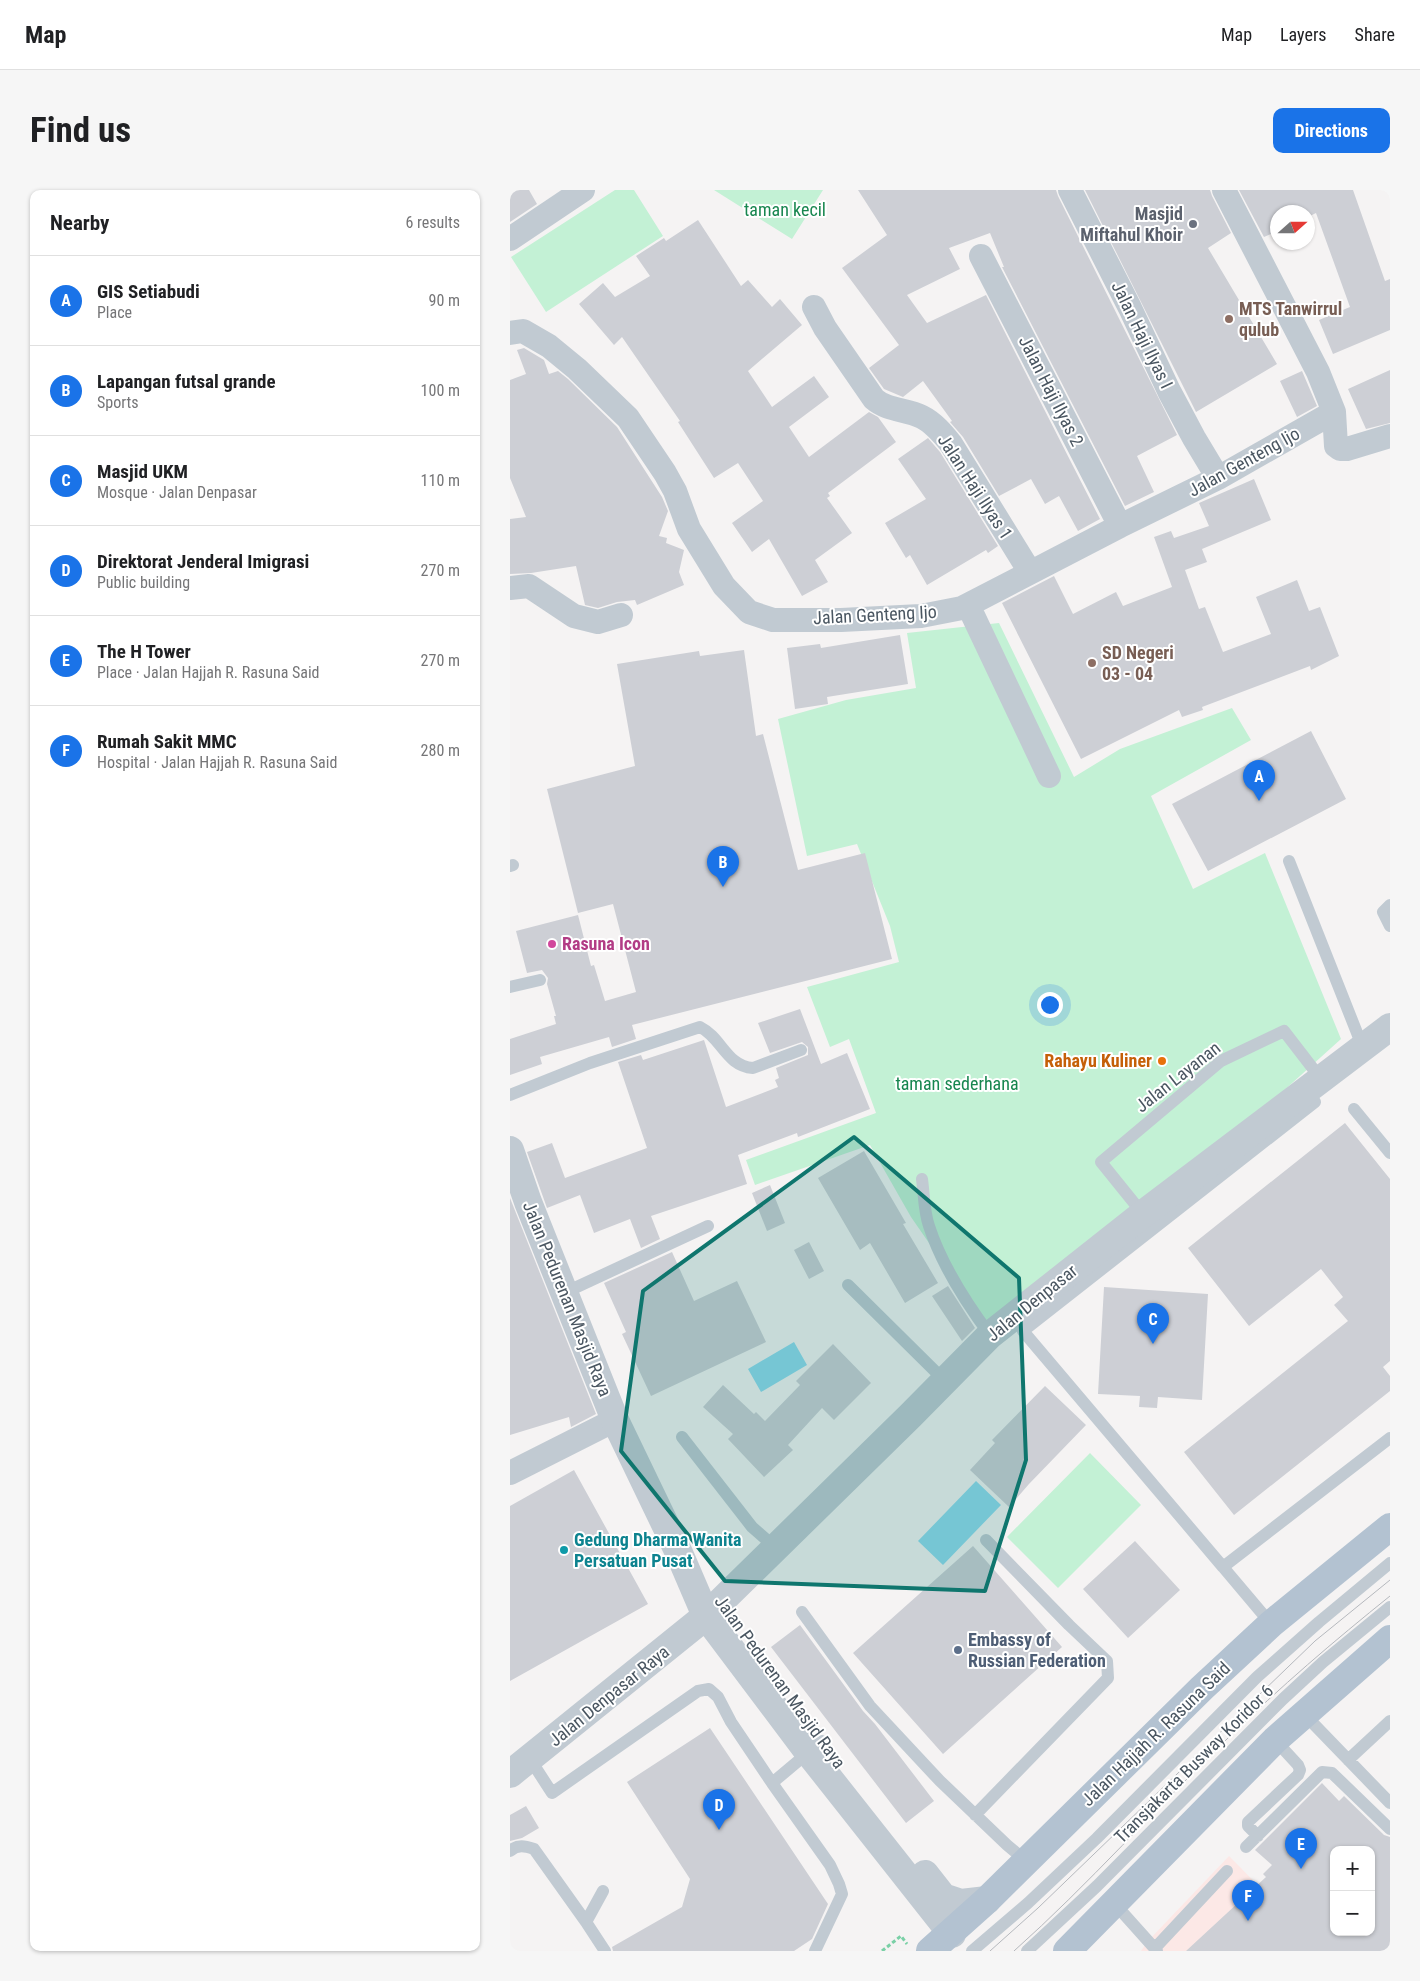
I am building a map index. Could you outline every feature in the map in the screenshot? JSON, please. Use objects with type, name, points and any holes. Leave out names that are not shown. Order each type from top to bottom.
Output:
[{"type":"main road","name":"Jalan Hajjah R. Rasuna Said","points":[[930,1951],[952,1934],[1202,1688],[1271,1624],[1390,1527]]},
{"type":"main road","points":[[1067,1951],[1275,1740],[1390,1639]]},
{"type":"street","points":[[510,239],[583,190]]},
{"type":"street","name":"Jalan Haji Ilyas I","points":[[1070,190],[1130,308],[1169,391],[1218,478]]},
{"type":"street","points":[[1224,190],[1318,372],[1334,412],[1336,446],[1347,450],[1390,436]]},
{"type":"street","name":"Jalan Haji Ilyas 2","points":[[981,256],[1120,526]]},
{"type":"street","name":"Jalan Haji Ilyas 1","points":[[814,307],[874,400],[882,406],[923,417],[941,432],[951,444],[1030,572]]},
{"type":"street","name":"Jalan Genteng Ijo","points":[[514,326],[549,346],[577,369],[628,418],[665,473],[675,491],[689,529],[724,586],[750,612],[773,620],[842,620],[921,616],[962,608],[1120,526],[1218,478],[1334,412]]},
{"type":"street","points":[[510,588],[530,586],[574,616],[598,622],[620,615]]},
{"type":"street","points":[[968,604],[1049,776]]},
{"type":"street","name":"Jalan Denpasar","points":[[712,1610],[990,1335],[1143,1214],[1390,1027]]},
{"type":"street","name":"Jalan Pedurenan Masjid Raya","points":[[510,1150],[528,1202],[566,1292],[615,1420],[679,1553],[712,1610],[816,1747],[952,1934]]},
{"type":"street","points":[[510,1472],[591,1434],[615,1420]]},
{"type":"street","name":"Jalan Denpasar Raya","points":[[520,1767],[712,1610]]},
{"type":"street","name":"Jalan Pedurenan Masjid Raya","points":[[816,1747],[943,1897],[961,1903],[987,1900]]},
{"type":"lane","points":[[1288,860],[1363,1048]]},
{"type":"lane","points":[[1390,905],[1383,912],[1390,926]]},
{"type":"lane","points":[[510,988],[540,980]]},
{"type":"lane","points":[[510,1096],[590,1064],[700,1027],[714,1036],[731,1060],[748,1068],[753,1068],[801,1050]]},
{"type":"lane","name":"Jalan Layanan","points":[[1143,1214],[1101,1162],[1221,1061],[1284,1030],[1314,1085]]},
{"type":"lane","points":[[1271,1624],[1023,1331],[1315,1102],[1314,1085]]},
{"type":"lane","points":[[1354,1109],[1390,1153]]},
{"type":"lane","points":[[922,1180],[928,1224],[941,1256],[976,1317],[990,1335]]},
{"type":"lane","points":[[566,1292],[708,1226]]},
{"type":"lane","points":[[848,1285],[944,1380]]},
{"type":"lane","points":[[682,1437],[752,1527],[776,1548]]},
{"type":"lane","points":[[1222,1567],[1390,1438]]},
{"type":"lane","points":[[975,1815],[1108,1678],[1107,1661],[986,1540]]},
{"type":"lane","name":"Transjakarta Busway Koridor 6","points":[[972,1951],[1028,1903],[1097,1838],[1257,1678],[1390,1563]]},
{"type":"lane","name":"Transjakarta Busway Koridor 6","points":[[1027,1951],[1097,1886],[1283,1699],[1323,1662],[1390,1607]]},
{"type":"lane","points":[[802,1612],[870,1706],[940,1781],[1026,1861]]},
{"type":"lane","points":[[520,1767],[552,1793],[698,1691],[709,1689],[718,1697],[731,1722],[830,1865],[839,1884],[842,1894],[815,1951]]},
{"type":"lane","points":[[1304,1714],[1390,1803]]},
{"type":"lane","points":[[1348,1760],[1390,1721]]},
{"type":"lane","points":[[1258,1836],[1248,1826],[1248,1822],[1300,1770],[1298,1765],[1275,1740]]},
{"type":"lane","points":[[772,1783],[816,1747]]},
{"type":"lane","points":[[1246,1847],[1313,1780],[1322,1772],[1328,1771],[1390,1829]]},
{"type":"lane","points":[[510,1850],[524,1845],[534,1849],[605,1951]]},
{"type":"lane","points":[[1114,1903],[1156,1950],[1228,1871]]},
{"type":"lane","points":[[586,1922],[603,1891]]},
{"type":"path","points":[[882,1951],[901,1936],[904,1940]]},
{"type":"highlighted area","points":[[854,1137],[1019,1278],[1026,1460],[985,1591],[725,1581],[621,1451],[643,1291]]},
{"type":"shaded area","points":[[1229,1856],[1323,1951],[1141,1951],[1148,1941]]},
{"type":"green space","points":[[615,190],[634,190],[663,236],[546,312],[511,257]]},
{"type":"green space","name":"taman kecil","points":[[714,190],[823,190],[792,239]]},
{"type":"green space","name":"taman sederhana","points":[[999,623],[1074,777],[1120,749],[1232,708],[1251,740],[1151,796],[1193,889],[1265,853],[1341,1039],[1269,1104],[990,1331],[911,1217],[870,1145],[755,1185],[746,1160],[876,1113],[849,1039],[830,1047],[807,987],[899,962],[890,926],[857,844],[807,856],[778,719],[846,700],[916,688],[907,633]]},
{"type":"green space","points":[[1090,1453],[1141,1505],[1058,1588],[1007,1537]]},
{"type":"water","points":[[794,1342],[807,1365],[761,1392],[748,1369]]},
{"type":"water","points":[[976,1481],[1001,1505],[943,1565],[918,1541]]},
{"type":"building","points":[[510,190],[529,190],[537,204],[510,222]]},
{"type":"building","points":[[858,190],[1056,190],[1177,435],[1137,456],[1154,492],[1125,506],[1002,267],[1004,267],[990,233],[949,248],[960,269],[907,295],[927,323],[986,295],[1100,519],[1078,531],[1059,496],[1045,504],[1031,479],[999,496],[963,437],[950,422],[952,421],[923,381],[903,397],[884,389],[869,368],[899,345],[842,268],[887,235]]},
{"type":"building","points":[[1085,190],[1210,190],[1231,233],[1208,248],[1277,364],[1196,412]]},
{"type":"building","points":[[1239,190],[1353,190],[1385,281],[1390,279],[1390,330],[1333,354],[1319,320],[1350,307],[1315,214],[1315,205],[1270,205],[1270,234],[1264,237]]},
{"type":"building","points":[[698,220],[741,286],[748,280],[772,307],[780,299],[802,325],[748,371],[772,407],[814,376],[829,397],[789,427],[809,457],[869,412],[878,417],[896,442],[828,493],[830,496],[827,498],[852,533],[815,560],[828,582],[802,596],[769,539],[752,552],[732,523],[763,501],[738,463],[714,478],[678,422],[680,421],[622,337],[614,345],[579,304],[603,283],[615,297],[650,276],[636,256],[664,238],[666,241]]},
{"type":"building","points":[[524,348],[544,360],[549,374],[558,371],[568,379],[617,427],[662,497],[668,511],[659,536],[667,538],[666,543],[684,550],[679,572],[684,585],[637,605],[635,600],[617,602],[598,608],[585,605],[576,566],[531,573],[510,574],[510,519],[526,517],[510,478],[510,380],[526,374],[517,350]]},
{"type":"building","points":[[1390,370],[1390,423],[1366,429],[1348,389]]},
{"type":"building","points":[[1302,371],[1317,406],[1297,417],[1280,381]]},
{"type":"building","points":[[928,438],[940,452],[998,546],[988,553],[986,550],[927,585],[910,555],[906,558],[885,523],[926,499],[898,459]]},
{"type":"building","points":[[1254,479],[1271,520],[1202,549],[1207,562],[1185,570],[1199,609],[1205,607],[1223,652],[1271,634],[1256,597],[1297,580],[1309,611],[1320,607],[1339,656],[1311,670],[1310,666],[1202,707],[1203,710],[1182,717],[1179,710],[1081,759],[1002,603],[1054,576],[1073,614],[1116,592],[1123,606],[1172,587],[1154,537],[1171,531],[1174,538],[1209,526],[1199,503]]},
{"type":"building","points":[[900,635],[908,684],[827,697],[828,704],[795,709],[787,648],[820,644],[821,648]]},
{"type":"building","points":[[744,650],[756,736],[763,734],[798,870],[865,853],[892,959],[632,1025],[636,1039],[612,1047],[609,1037],[540,1057],[542,1064],[510,1075],[510,1039],[556,1024],[554,1016],[556,1016],[547,984],[548,978],[542,970],[527,973],[516,931],[578,915],[591,966],[594,965],[605,1001],[636,992],[613,904],[578,913],[547,789],[635,766],[617,664],[699,651],[700,656]]},
{"type":"building","points":[[1311,731],[1346,799],[1208,871],[1172,804]]},
{"type":"building","points":[[800,1009],[821,1064],[847,1053],[870,1109],[798,1137],[797,1133],[738,1155],[747,1184],[651,1216],[660,1239],[641,1248],[630,1219],[594,1233],[580,1195],[547,1208],[527,1152],[552,1143],[565,1178],[647,1148],[618,1062],[641,1055],[643,1060],[704,1040],[726,1107],[778,1087],[775,1080],[779,1078],[776,1068],[808,1055],[808,1047],[802,1042],[770,1053],[758,1023]]},
{"type":"building","points":[[1345,1123],[1390,1179],[1390,1361],[1383,1367],[1390,1376],[1390,1391],[1234,1515],[1184,1452],[1348,1321],[1334,1305],[1343,1297],[1321,1269],[1249,1326],[1188,1248]]},
{"type":"building","points":[[864,1151],[906,1223],[903,1224],[938,1283],[905,1303],[870,1243],[860,1250],[818,1178]]},
{"type":"building","points":[[770,1185],[785,1223],[767,1231],[752,1193]]},
{"type":"building","points":[[510,1198],[596,1414],[571,1427],[569,1417],[510,1435]]},
{"type":"building","points":[[809,1242],[824,1271],[809,1279],[794,1250]]},
{"type":"building","points":[[672,1252],[694,1301],[737,1281],[766,1342],[651,1396],[622,1334],[626,1332],[604,1283]]},
{"type":"building","points":[[948,1286],[975,1328],[962,1341],[932,1296]]},
{"type":"building","points":[[1104,1287],[1208,1294],[1202,1400],[1158,1397],[1157,1408],[1139,1407],[1140,1396],[1098,1394]]},
{"type":"building","points":[[833,1344],[871,1383],[834,1420],[822,1408],[788,1445],[793,1450],[764,1477],[728,1439],[733,1434],[703,1407],[723,1385],[754,1414],[756,1412],[765,1421],[800,1385],[796,1381]]},
{"type":"building","points":[[1045,1386],[1086,1425],[1009,1507],[970,1470],[995,1443],[992,1440]]},
{"type":"building","name":"Gedung Dharma Wanita Persatuan Pusat","points":[[574,1470],[648,1604],[510,1681],[510,1506]]},
{"type":"building","points":[[1135,1541],[1180,1590],[1128,1638],[1083,1589]]},
{"type":"building","name":"Embassy of Russian Federation","points":[[973,1546],[1062,1647],[943,1754],[853,1653]]},
{"type":"building","points":[[800,1625],[863,1711],[934,1801],[906,1823],[771,1647]]},
{"type":"building","points":[[710,1728],[828,1904],[812,1939],[794,1951],[613,1951],[612,1947],[682,1907],[690,1879],[627,1782]]},
{"type":"building","points":[[1322,1783],[1339,1801],[1344,1796],[1384,1835],[1390,1837],[1390,1951],[1186,1951],[1266,1877],[1263,1874],[1272,1865],[1255,1850]]},
{"type":"building","points":[[526,1806],[539,1828],[522,1838],[510,1841],[510,1815]]},
{"type":"tram line","points":[[990,1951],[1038,1908],[1315,1641],[1390,1580]]},
{"type":"tram line","points":[[1014,1951],[1096,1873],[1201,1765],[1267,1701],[1390,1596]]},
{"type":"place","name":"Masjid Miftahul Khoir","points":[[1193,224]]},
{"type":"place","name":"MTS Tanwirrul qulub","points":[[1229,319]]},
{"type":"place","name":"SD Negeri 03 - 04","points":[[1092,663]]},
{"type":"place","name":"GIS Setiabudi","points":[[1259,801]]},
{"type":"place","name":"Lapangan futsal grande","points":[[723,887]]},
{"type":"place","name":"Rasuna Icon","points":[[552,944]]},
{"type":"place","name":"Rahayu Kuliner","points":[[1162,1061]]},
{"type":"place","name":"Masjid UKM","points":[[1153,1344]]},
{"type":"place","name":"Gedung Dharma Wanita Persatuan Pusat","points":[[564,1550]]},
{"type":"place","name":"Embassy of Russian Federation","points":[[958,1650]]},
{"type":"place","name":"Direktorat Jenderal Imigrasi","points":[[719,1830]]},
{"type":"place","name":"The H Tower","points":[[1301,1869]]},
{"type":"place","name":"Rumah Sakit MMC","points":[[1248,1921]]}]
